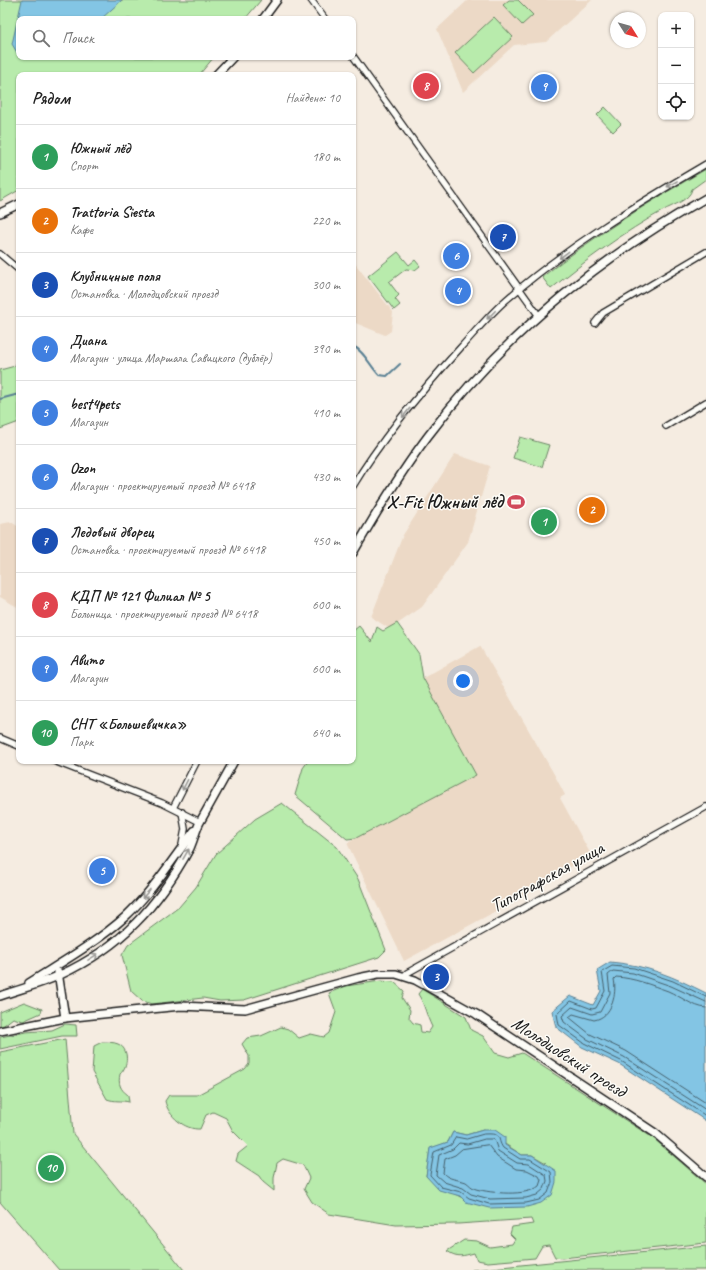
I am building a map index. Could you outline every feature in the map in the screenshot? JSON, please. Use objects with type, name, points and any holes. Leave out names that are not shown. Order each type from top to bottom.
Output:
[{"type":"street","points":[[265,16],[277,0]]},
{"type":"street","points":[[311,0],[323,16]]},
{"type":"street","points":[[219,72],[230,60]]},
{"type":"street","points":[[356,60],[539,316]]},
{"type":"street","points":[[356,481],[368,461],[424,389],[486,320],[520,288],[597,230],[634,206],[706,164]]},
{"type":"street","points":[[356,548],[405,468],[428,435],[479,375],[539,316],[578,283],[622,250],[706,198]]},
{"type":"street","points":[[0,213],[16,205]]},
{"type":"street","points":[[595,323],[603,313],[706,252]]},
{"type":"street","points":[[0,254],[16,267]]},
{"type":"street","points":[[666,426],[706,402]]},
{"type":"street","points":[[0,738],[16,745]]},
{"type":"street","points":[[62,764],[182,812],[200,823]]},
{"type":"street","points":[[172,808],[195,764]]},
{"type":"street","points":[[0,996],[59,976],[82,964],[116,942],[144,915],[158,899],[177,870],[191,846],[200,823],[232,764]]},
{"type":"street","name":"Типографская улица","points":[[404,976],[484,929],[706,807]]},
{"type":"street","points":[[181,848],[185,829],[182,812]]},
{"type":"street","points":[[20,988],[88,946],[126,916],[161,878],[200,823]]},
{"type":"street","points":[[57,965],[65,1018]]},
{"type":"street","name":"Молодцовский проезд","points":[[0,1031],[65,1018],[181,1006],[245,1009],[378,974],[396,974],[414,980],[476,1014],[655,1133],[706,1177]]},
{"type":"shaded area","points":[[468,0],[592,0],[546,42],[514,45],[463,92],[437,29]]},
{"type":"shaded area","points":[[356,265],[393,312],[391,331],[385,335],[356,323]]},
{"type":"shaded area","points":[[455,454],[490,466],[468,542],[422,607],[390,629],[371,617],[403,535]]},
{"type":"shaded area","points":[[11,522],[16,525],[16,606],[0,597],[0,524]]},
{"type":"shaded area","points":[[480,646],[554,774],[565,795],[560,798],[590,853],[542,886],[404,961],[347,843],[475,775],[423,678]]},
{"type":"green space","points":[[0,0],[261,0],[248,16],[16,16],[16,60],[212,60],[202,72],[16,72],[16,192],[0,201]]},
{"type":"green space","points":[[509,0],[518,0],[533,15],[522,25],[503,5]]},
{"type":"green space","points":[[494,17],[513,37],[474,73],[455,53]]},
{"type":"green space","points":[[605,107],[621,124],[613,132],[597,115]]},
{"type":"green space","points":[[706,169],[706,179],[692,189],[691,193],[685,199],[620,237],[551,289],[542,277],[582,247],[622,220]]},
{"type":"green space","points":[[398,252],[409,265],[415,260],[420,266],[415,270],[406,269],[389,282],[399,295],[395,299],[400,305],[394,310],[368,276]]},
{"type":"green space","points":[[16,364],[16,423],[0,429],[0,370],[15,366]]},
{"type":"green space","points":[[520,437],[549,445],[542,467],[513,458]]},
{"type":"green space","points":[[397,623],[419,654],[423,678],[476,775],[356,838],[347,839],[295,795],[303,768],[306,764],[356,764],[356,628],[359,626],[372,642],[377,627],[383,631]]},
{"type":"green space","points":[[282,803],[337,847],[358,879],[386,950],[379,957],[244,1000],[220,1001],[203,998],[152,1004],[142,1001],[131,991],[122,955],[128,945],[179,907],[196,887],[216,854],[255,819]]},
{"type":"green space","points":[[381,981],[394,982],[404,991],[402,998],[410,1010],[409,1018],[413,1023],[420,1025],[421,1032],[428,1033],[432,1027],[418,994],[422,989],[466,1017],[471,1030],[483,1036],[495,1053],[509,1057],[522,1053],[653,1138],[706,1184],[706,1243],[562,1258],[555,1257],[549,1245],[542,1246],[535,1258],[488,1262],[477,1260],[474,1253],[457,1256],[447,1251],[464,1240],[477,1241],[490,1247],[512,1244],[515,1239],[510,1234],[512,1227],[533,1224],[531,1219],[458,1224],[396,1225],[329,1214],[312,1202],[304,1189],[309,1178],[303,1165],[283,1159],[277,1163],[274,1178],[274,1191],[263,1182],[259,1176],[236,1161],[238,1154],[248,1146],[233,1131],[226,1118],[213,1112],[206,1115],[200,1129],[194,1129],[183,1125],[173,1117],[165,1101],[169,1095],[197,1095],[245,1069],[249,1064],[249,1056],[242,1044],[247,1038],[261,1036],[281,1027],[288,1029],[299,1038],[311,1034],[324,1037],[329,1033],[336,1012],[329,993],[346,986]],"holes":[[[483,1130],[522,1155],[532,1155],[546,1163],[502,1207],[491,1207],[471,1202],[453,1193],[426,1176],[430,1149],[448,1142],[453,1132],[466,1135]]]},
{"type":"green space","points":[[24,1002],[42,1009],[41,1013],[23,1021],[13,1018],[4,1025],[0,1026],[0,1012]]},
{"type":"green space","points":[[65,1024],[76,1025],[77,1036],[62,1036],[0,1049],[0,1037],[26,1032],[52,1030]]},
{"type":"green space","points":[[65,1039],[73,1134],[184,1270],[59,1270],[0,1202],[0,1052]]},
{"type":"green space","points":[[102,1042],[116,1043],[122,1046],[126,1054],[125,1067],[120,1074],[119,1081],[121,1088],[128,1095],[129,1102],[107,1099],[92,1072],[94,1046]]},
{"type":"green space","points":[[706,1246],[706,1270],[472,1270]]},
{"type":"water","points":[[22,0],[122,0],[104,16],[18,16]]},
{"type":"water","points":[[16,26],[16,51],[12,44]]},
{"type":"water","points":[[610,962],[648,969],[683,982],[706,993],[706,1121],[619,1064],[582,1047],[556,1027],[552,1011],[570,996],[593,1005],[601,991],[597,970]]},
{"type":"water","points":[[483,1130],[495,1130],[505,1137],[505,1145],[522,1155],[532,1155],[556,1171],[556,1182],[552,1195],[541,1203],[527,1207],[489,1208],[466,1202],[460,1196],[439,1190],[426,1176],[430,1148],[448,1142],[453,1132],[466,1135]]},
{"type":"waterway","points":[[356,348],[364,355],[379,375],[387,376],[400,364]]},
{"type":"waterway","points":[[0,399],[16,395]]},
{"type":"place","name":"КДП № 121 Филиал № 5","points":[[426,86]]},
{"type":"place","name":"Авито","points":[[544,87]]},
{"type":"place","name":"Ледовый дворец","points":[[503,237]]},
{"type":"place","name":"Ozon","points":[[456,256]]},
{"type":"place","name":"Диана","points":[[458,291]]},
{"type":"place","name":"X-Fit Южный лёд","points":[[516,502]]},
{"type":"place","name":"Trattoria Siesta","points":[[592,510]]},
{"type":"place","name":"Южный лёд","points":[[544,522]]},
{"type":"place","name":"best4pets","points":[[102,871]]},
{"type":"place","name":"Клубничные поля","points":[[436,977]]},
{"type":"place","name":"СНТ «Большевичка»","points":[[51,1168]]}]
